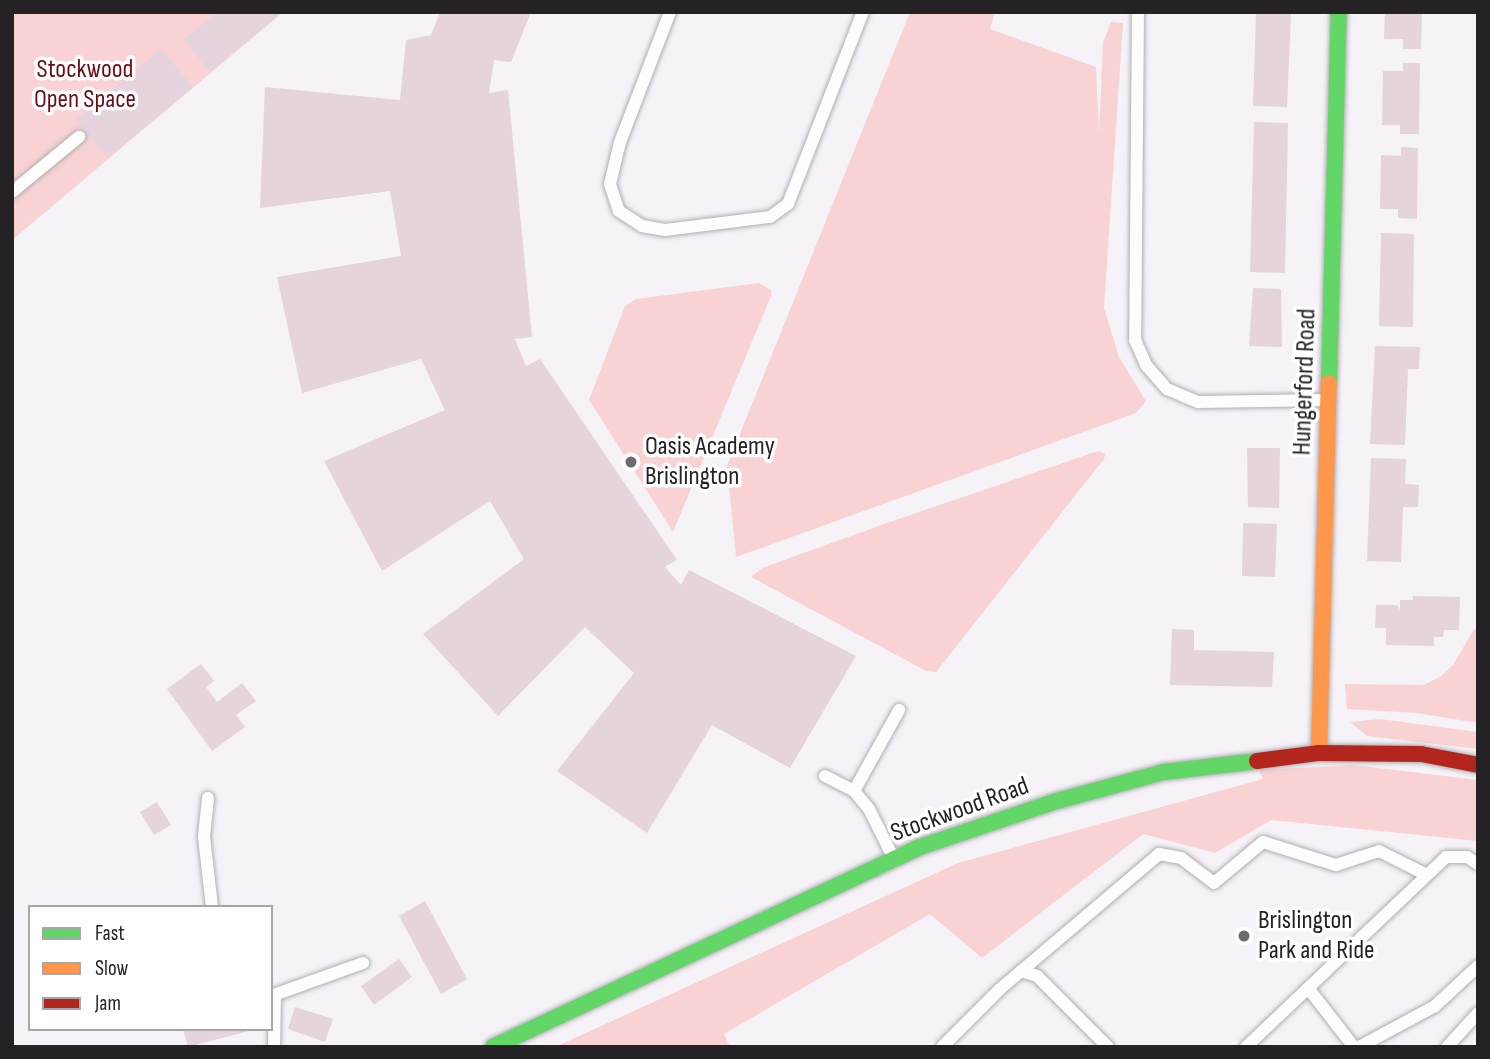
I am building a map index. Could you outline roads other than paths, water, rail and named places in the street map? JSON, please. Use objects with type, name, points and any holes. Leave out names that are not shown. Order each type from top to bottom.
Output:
[{"type":"street","name":"Hungerford Road","points":[[1320,753],[1339,12]]},
{"type":"street","name":"Stockwood Road","points":[[493,1047],[894,859],[1057,801],[1164,772],[1320,753],[1421,754],[1478,765]]},
{"type":"lane","points":[[670,12],[620,142],[610,184],[619,211],[642,226],[665,230],[770,217],[788,204],[863,12]]},
{"type":"lane","points":[[1138,12],[1135,340],[1146,365],[1167,389],[1198,402],[1330,400]]},
{"type":"lane","points":[[12,192],[79,136]]},
{"type":"lane","points":[[854,791],[899,710]]},
{"type":"lane","points":[[825,776],[854,791],[869,809],[894,859]]},
{"type":"lane","points":[[208,799],[204,837],[212,905]]},
{"type":"lane","points":[[942,1047],[1021,971],[1159,854],[1181,858],[1214,883],[1263,842],[1336,864],[1379,850],[1427,875]]},
{"type":"lane","points":[[1246,1047],[1446,857],[1467,857],[1478,864]]},
{"type":"lane","points":[[274,1047],[273,996],[363,963]]},
{"type":"lane","points":[[1308,988],[1357,1047],[1435,1006],[1478,966]]},
{"type":"lane","points":[[1021,971],[1037,976],[1108,1047]]},
{"type":"lane","points":[[1447,1047],[1478,1013]]},
{"type":"place","name":"Oasis Academy Brislington","points":[[631,462]]},
{"type":"place","name":"Brislington Park and Ride","points":[[1244,936]]},
{"type":"park label","name":"Stockwood Open Space","points":[[85,85]]}]
